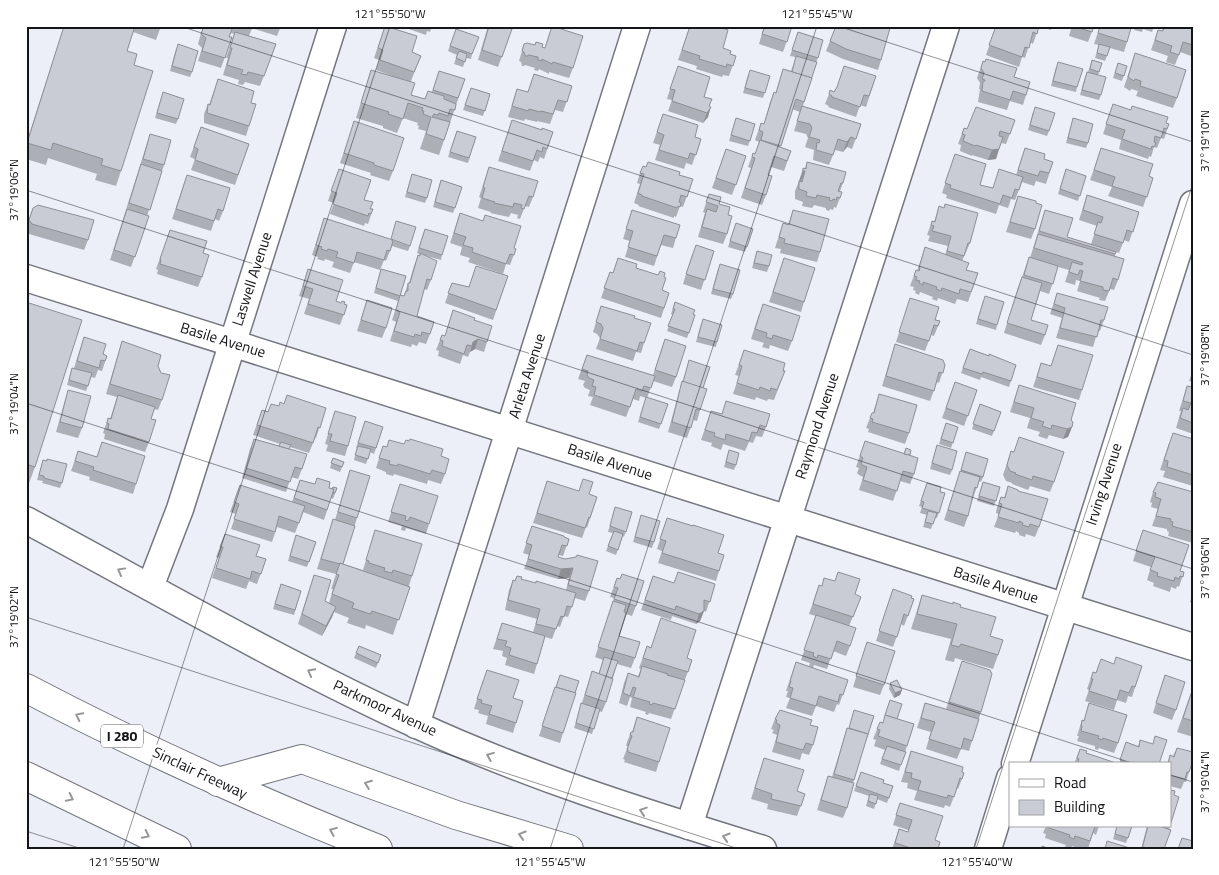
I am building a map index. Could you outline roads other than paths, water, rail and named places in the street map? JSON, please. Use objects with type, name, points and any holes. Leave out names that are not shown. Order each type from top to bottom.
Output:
[{"type":"highway","name":"Sinclair Freeway","points":[[26,688],[78,716],[218,782],[378,849]]},
{"type":"highway","points":[[218,782],[302,759],[456,815],[569,849]]},
{"type":"highway","points":[[26,776],[177,849]]},
{"type":"street","name":"Laswell Avenue","points":[[150,587],[180,508],[333,26]]},
{"type":"street","name":"Arleta Avenue","points":[[416,725],[637,26]]},
{"type":"street","name":"Raymond Avenue","points":[[689,826],[946,26]]},
{"type":"street","name":"Irving Avenue","points":[[1016,762],[1193,204]]},
{"type":"street","name":"Basile Avenue","points":[[26,278],[1193,647]]},
{"type":"street","name":"Parkmoor Avenue","points":[[26,520],[341,688],[416,725],[595,796],[764,849]]},
{"type":"street","points":[[988,849],[1009,781]]}]
